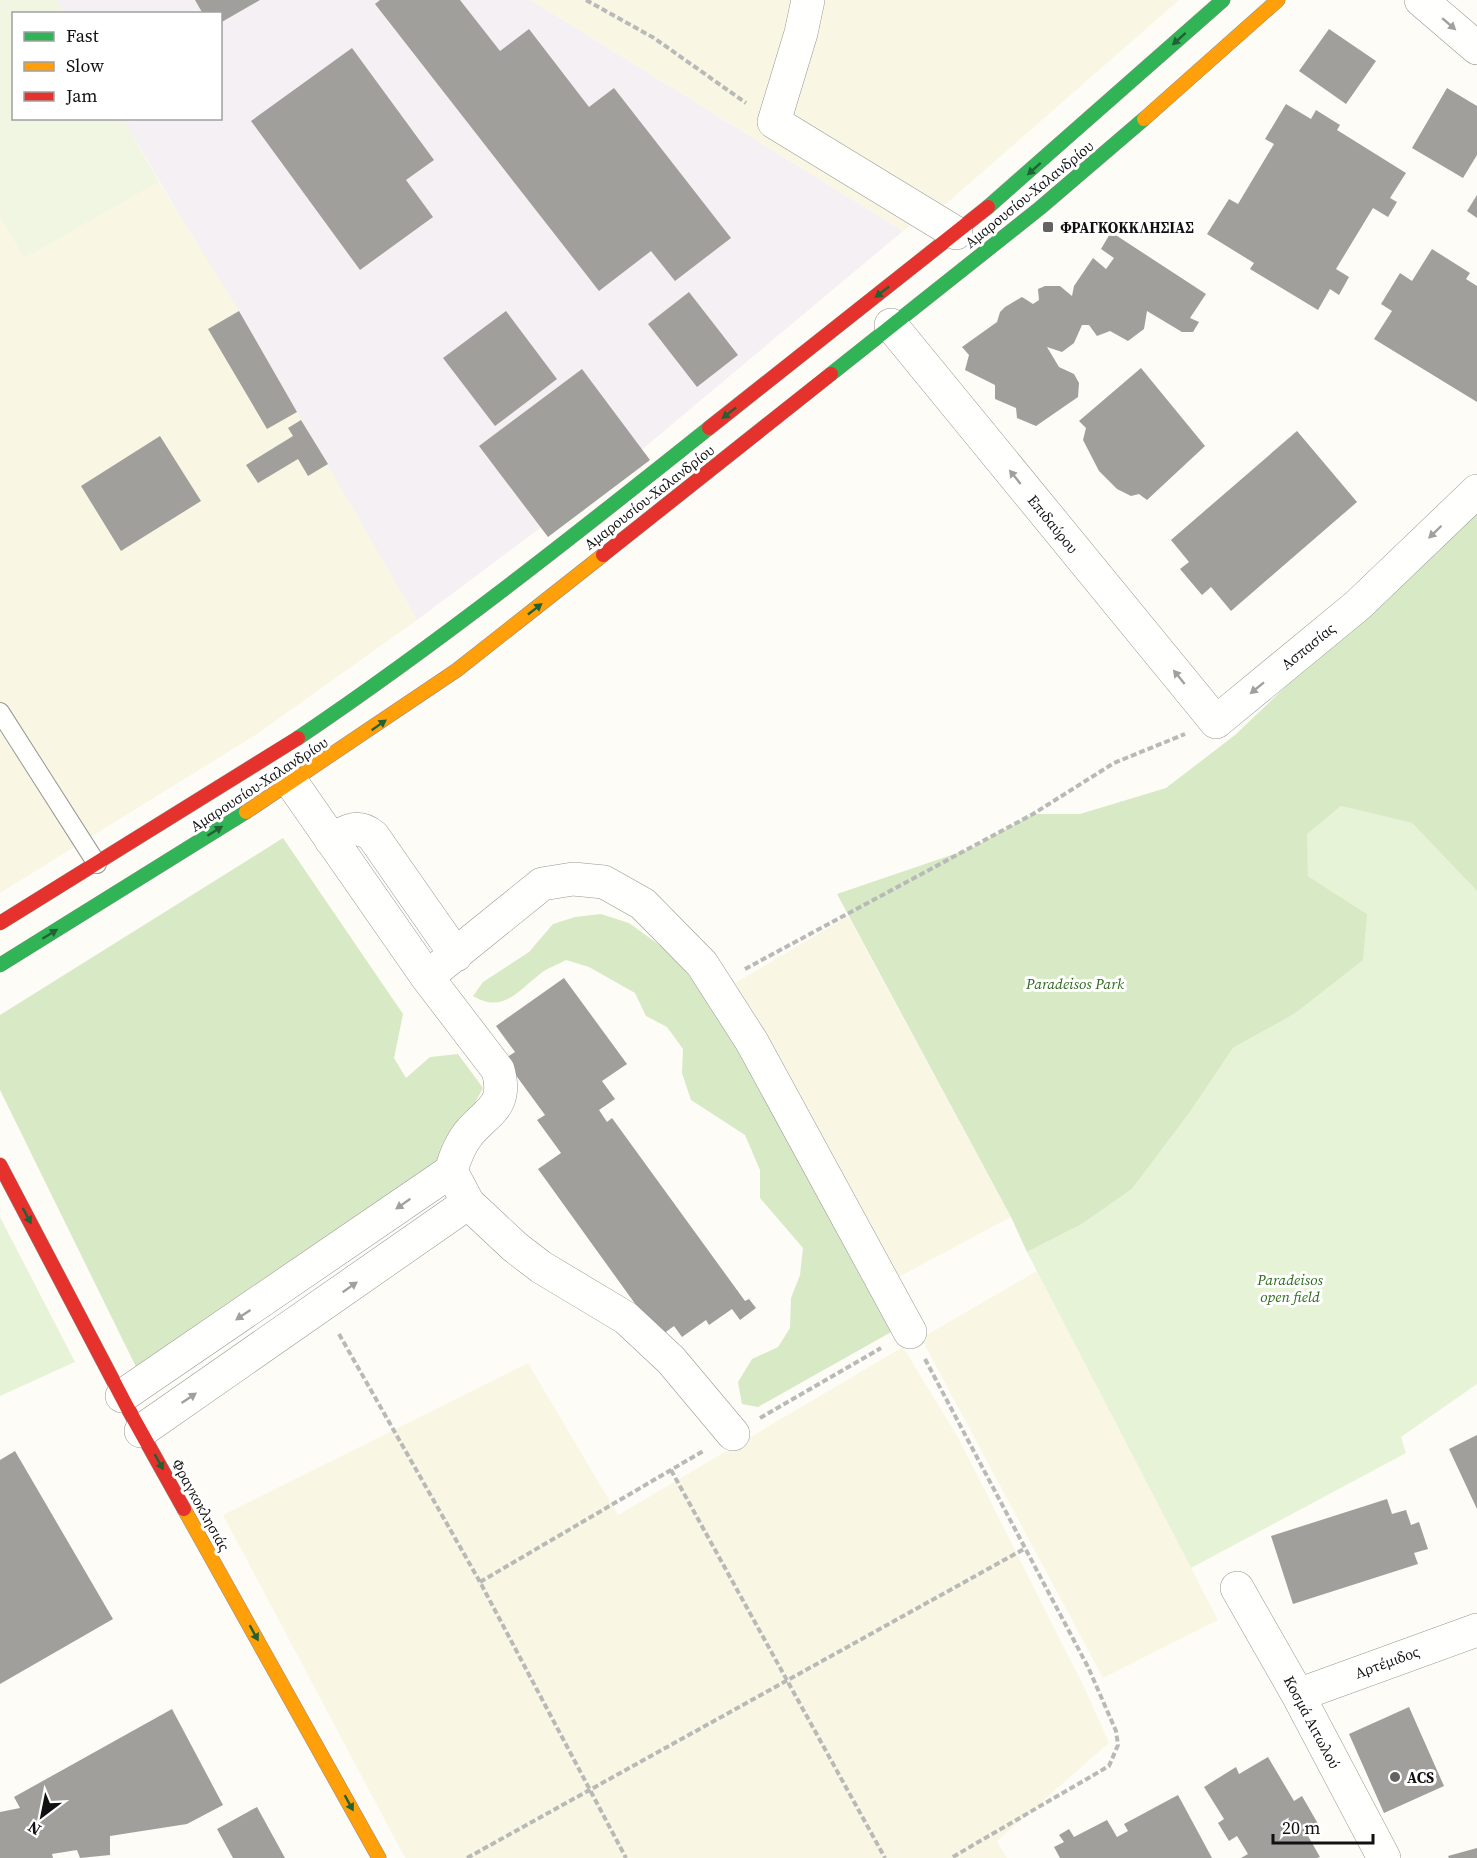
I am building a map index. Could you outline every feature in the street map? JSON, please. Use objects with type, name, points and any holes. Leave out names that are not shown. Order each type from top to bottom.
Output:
[{"type":"street","points":[[808,0],[801,33],[774,122],[956,233]]},
{"type":"street","name":"Αμαρουσίου-Χαλανδρίου","points":[[0,923],[266,759],[387,678],[522,577],[1018,183],[1223,0]]},
{"type":"street","name":"Αμαρουσίου-Χαλανδρίου","points":[[0,965],[292,783],[458,670],[1121,140],[1278,0]]},
{"type":"street","points":[[1421,0],[1477,48]]},
{"type":"street","name":"Επιδαύρου","points":[[891,325],[1215,722]]},
{"type":"street","name":"Ασπασίας","points":[[1215,722],[1358,605],[1477,491]]},
{"type":"street","points":[[122,1396],[451,1171],[455,1157],[469,1133],[497,1104],[501,1080],[492,1062],[427,977],[292,783]]},
{"type":"street","points":[[331,840],[348,830],[360,828],[373,836],[456,955]]},
{"type":"street","points":[[427,977],[542,884],[573,879],[604,882],[643,904],[702,964],[752,1042],[910,1332]]},
{"type":"street","name":"Φραγκοκλησιάς","points":[[0,1165],[141,1431],[379,1858]]},
{"type":"street","points":[[451,1171],[468,1203],[515,1247],[541,1267],[626,1318],[671,1360],[733,1434]]},
{"type":"street","points":[[141,1431],[324,1306],[468,1203]]},
{"type":"street","name":"Κοσμά Αιτωλού","points":[[1238,1588],[1298,1695],[1384,1858]]},
{"type":"street","name":"Αρτέμιδος","points":[[1298,1695],[1477,1630]]},
{"type":"lane","points":[[0,712],[97,864]]},
{"type":"path","points":[[586,0],[654,38],[774,122]]},
{"type":"path","points":[[715,984],[972,848],[1114,764],[1215,722]]},
{"type":"path","points":[[324,1306],[480,1582],[626,1858]]},
{"type":"path","points":[[480,1582],[910,1332],[1088,1667],[1116,1731],[1118,1745],[1109,1766],[951,1858]]},
{"type":"path","points":[[671,1470],[885,1858]]},
{"type":"path","points":[[467,1858],[1024,1548]]},
{"type":"shaded area","points":[[57,0],[531,0],[903,231],[615,472],[417,620],[124,120],[222,120],[222,12],[63,12]]},
{"type":"shaded area","points":[[531,0],[1179,0],[947,203],[903,231]]},
{"type":"shaded area","points":[[159,182],[239,311],[417,620],[254,736],[0,893],[0,216],[24,258]]},
{"type":"shaded area","points":[[848,916],[1011,1217],[889,1282],[732,985]]},
{"type":"shaded area","points":[[1037,1271],[1218,1620],[1103,1678],[921,1338]]},
{"type":"shaded area","points":[[903,1347],[959,1439],[1085,1689],[1109,1743],[997,1841],[1007,1858],[405,1858],[223,1515],[528,1363],[618,1515]]},
{"type":"green space","points":[[0,0],[57,0],[63,12],[12,12],[12,120],[124,120],[159,182],[24,258],[0,216]]},
{"type":"green space","name":"Paradeisos Park","points":[[1477,504],[1477,891],[1412,823],[1341,806],[1307,834],[1308,876],[1367,914],[1363,960],[1294,1014],[1233,1048],[1190,1112],[1132,1189],[1082,1224],[1027,1252],[1011,1217],[837,894],[972,848],[1033,814],[1080,814],[1166,788],[1235,735]]},
{"type":"green space","name":"Paradeisos open field","points":[[1341,806],[1412,823],[1477,891],[1477,1384],[1401,1437],[1406,1453],[1191,1568],[1027,1252],[1082,1224],[1132,1189],[1190,1112],[1233,1048],[1294,1014],[1367,914],[1308,876],[1306,834]]},
{"type":"green space","points":[[283,838],[403,1014],[394,1058],[406,1078],[430,1057],[458,1054],[483,1088],[450,1149],[431,1173],[139,1373],[0,1090],[0,1015]]},
{"type":"green space","points":[[601,914],[629,923],[669,952],[708,998],[755,1068],[893,1331],[758,1407],[742,1404],[738,1382],[752,1359],[778,1347],[790,1328],[791,1298],[800,1275],[803,1248],[760,1198],[760,1170],[745,1135],[691,1100],[682,1073],[683,1049],[667,1027],[646,1016],[635,993],[589,967],[566,960],[543,972],[510,998],[493,1003],[473,996],[483,982],[529,952],[553,924],[575,917]]},
{"type":"green space","points":[[0,1217],[75,1362],[0,1396]]},
{"type":"building","points":[[195,0],[260,0],[222,22],[222,12],[202,12]]},
{"type":"building","points":[[380,0],[460,0],[500,51],[529,29],[589,107],[614,88],[731,238],[675,281],[651,251],[599,291],[375,4]]},
{"type":"building","points":[[1329,29],[1376,61],[1346,104],[1299,71]]},
{"type":"building","points":[[352,48],[434,160],[406,180],[433,217],[360,270],[251,121]]},
{"type":"building","points":[[1447,88],[1477,106],[1477,155],[1463,178],[1412,148]]},
{"type":"building","points":[[1286,104],[1311,119],[1316,110],[1340,125],[1337,130],[1406,173],[1390,198],[1397,202],[1388,217],[1373,208],[1336,269],[1349,277],[1339,295],[1330,289],[1318,310],[1250,269],[1254,263],[1207,234],[1229,199],[1238,204],[1274,144],[1265,139]]},
{"type":"building","points":[[1477,195],[1477,218],[1467,211]]},
{"type":"building","points":[[1111,232],[1206,294],[1190,318],[1199,322],[1193,332],[1182,332],[1147,311],[1144,329],[1128,341],[1110,331],[1097,336],[1089,325],[1082,325],[1074,343],[1062,352],[1047,347],[1059,367],[1074,374],[1079,383],[1078,397],[1036,426],[1017,418],[1016,408],[995,399],[995,385],[965,370],[969,355],[962,347],[997,322],[1000,312],[1005,307],[1022,297],[1033,304],[1039,300],[1038,289],[1045,286],[1060,286],[1072,296],[1074,286],[1093,258],[1106,269],[1114,258],[1101,249]]},
{"type":"building","points":[[1432,249],[1470,273],[1466,279],[1477,286],[1477,402],[1374,339],[1392,311],[1381,304],[1400,273],[1412,281]]},
{"type":"building","points":[[689,292],[738,355],[697,387],[648,324]]},
{"type":"building","points":[[239,311],[297,412],[267,429],[208,329]]},
{"type":"building","points":[[506,311],[557,379],[495,426],[443,358]]},
{"type":"building","points":[[1141,368],[1205,446],[1147,500],[1139,494],[1131,496],[1117,489],[1099,471],[1083,440],[1086,428],[1079,421]]},
{"type":"building","points":[[582,369],[650,460],[548,537],[479,446]]},
{"type":"building","points":[[301,420],[328,464],[308,476],[298,459],[258,483],[246,465],[293,436],[288,428]]},
{"type":"building","points":[[1297,431],[1357,502],[1231,611],[1211,587],[1202,595],[1180,569],[1189,562],[1171,540]]},
{"type":"building","points":[[160,436],[201,501],[121,551],[81,486]]},
{"type":"building","points":[[564,978],[627,1064],[602,1081],[615,1099],[599,1110],[607,1122],[612,1118],[745,1301],[749,1299],[756,1308],[740,1320],[732,1309],[709,1325],[706,1320],[682,1337],[674,1326],[659,1337],[538,1169],[561,1153],[537,1120],[545,1115],[504,1059],[515,1052],[496,1026]]},
{"type":"building","points":[[1477,1435],[1477,1509],[1449,1449]]},
{"type":"building","points":[[15,1451],[113,1619],[0,1684],[0,1460]]},
{"type":"building","points":[[1387,1499],[1392,1514],[1406,1510],[1411,1525],[1419,1522],[1428,1549],[1414,1553],[1418,1564],[1293,1604],[1271,1536]]},
{"type":"building","points":[[1409,1707],[1444,1786],[1384,1813],[1349,1734]]},
{"type":"building","points":[[172,1709],[223,1805],[187,1824],[110,1836],[110,1855],[80,1858],[77,1850],[52,1854],[53,1858],[0,1858],[0,1812],[20,1808],[14,1797]]},
{"type":"building","points":[[1268,1757],[1294,1801],[1302,1796],[1321,1829],[1308,1836],[1320,1857],[1241,1858],[1248,1854],[1237,1836],[1229,1841],[1218,1823],[1224,1819],[1204,1787],[1236,1767],[1239,1774]]},
{"type":"building","points":[[1178,1795],[1212,1858],[1060,1858],[1054,1847],[1064,1842],[1059,1835],[1069,1829],[1074,1837],[1107,1820],[1117,1837],[1128,1831],[1124,1824]]},
{"type":"building","points":[[257,1807],[285,1858],[233,1858],[217,1829]]},
{"type":"building","points":[[1477,1848],[1477,1858],[1449,1858],[1448,1856]]},
{"type":"traffic: fast","points":[[988,207],[1223,0]]},
{"type":"traffic: fast","points":[[831,374],[1040,208],[1144,119]]},
{"type":"traffic: fast","points":[[298,738],[455,626],[558,548],[709,428]]},
{"type":"traffic: fast","points":[[0,965],[246,812]]},
{"type":"traffic: slow","points":[[1144,119],[1278,0]]},
{"type":"traffic: slow","points":[[246,812],[457,670],[603,555]]},
{"type":"traffic: slow","points":[[184,1509],[379,1858]]},
{"type":"traffic: jam","points":[[709,428],[988,207]]},
{"type":"traffic: jam","points":[[603,555],[831,374]]},
{"type":"traffic: jam","points":[[0,923],[298,738]]},
{"type":"traffic: jam","points":[[0,1165],[127,1407],[184,1509]]},
{"type":"place","name":"ΦΡΑΓΚΟΚΚΛΗΣΙΑΣ","points":[[1048,227]]},
{"type":"place","name":"ACS","points":[[1395,1777]]}]
